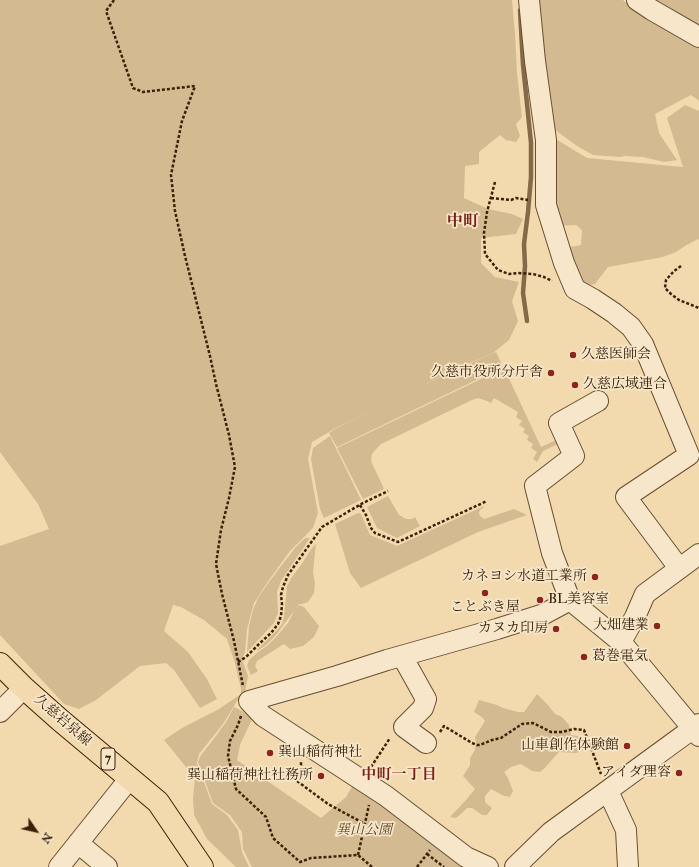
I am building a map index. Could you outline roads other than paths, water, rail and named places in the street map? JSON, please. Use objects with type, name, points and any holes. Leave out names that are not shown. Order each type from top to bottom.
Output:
[{"type":"main road","name":"久慈岩泉線","points":[[0,664],[60,720],[158,802],[202,867]]},
{"type":"street","points":[[529,0],[535,61],[546,140],[546,205],[564,264],[575,289],[614,313],[630,327],[643,344],[689,455],[626,497],[680,568]]},
{"type":"street","points":[[637,0],[699,37]]},
{"type":"street","points":[[515,867],[551,832],[697,729],[621,642],[570,600],[552,553],[535,486],[574,456],[559,423],[598,401]]},
{"type":"street","points":[[621,642],[635,617],[645,594],[699,554]]},
{"type":"street","points":[[488,867],[466,858],[386,796],[366,772],[263,716],[249,701],[497,629],[544,614],[570,600]]},
{"type":"street","points":[[402,656],[426,699],[422,708],[404,727],[426,743]]},
{"type":"street","points":[[0,712],[24,688]]},
{"type":"street","points":[[59,867],[130,778]]},
{"type":"street","points":[[608,791],[626,830],[628,867]]},
{"type":"street","points":[[78,843],[107,867]]},
{"type":"waterway","points":[[520,10],[523,65],[531,143],[531,177],[524,244],[525,266],[523,293],[527,321]]},
{"type":"place","name":"久慈医師会","points":[[573,355]]},
{"type":"place","name":"久慈市役所分庁舎","points":[[551,373]]},
{"type":"place","name":"久慈広域連合","points":[[575,385]]},
{"type":"place","name":"カネヨシ水道工業所","points":[[595,577]]},
{"type":"place","name":"ことぶき屋","points":[[485,593]]},
{"type":"place","name":"BL美容室","points":[[540,600]]},
{"type":"place","name":"大畑建業","points":[[657,626]]},
{"type":"place","name":"カヌカ印房","points":[[556,629]]},
{"type":"place","name":"葛巻電気","points":[[584,657]]},
{"type":"place","name":"山車創作体験館","points":[[627,746]]},
{"type":"place","name":"巽山稲荷神社","points":[[270,753]]},
{"type":"place","name":"アイダ理容","points":[[679,773]]},
{"type":"place","name":"巽山稲荷神社社務所","points":[[321,776]]},
{"type":"district","name":"中町","points":[[463,223]]},
{"type":"district","name":"中町一丁目","points":[[399,776]]},
{"type":"park label","name":"巽山公園","points":[[364,831]]}]
